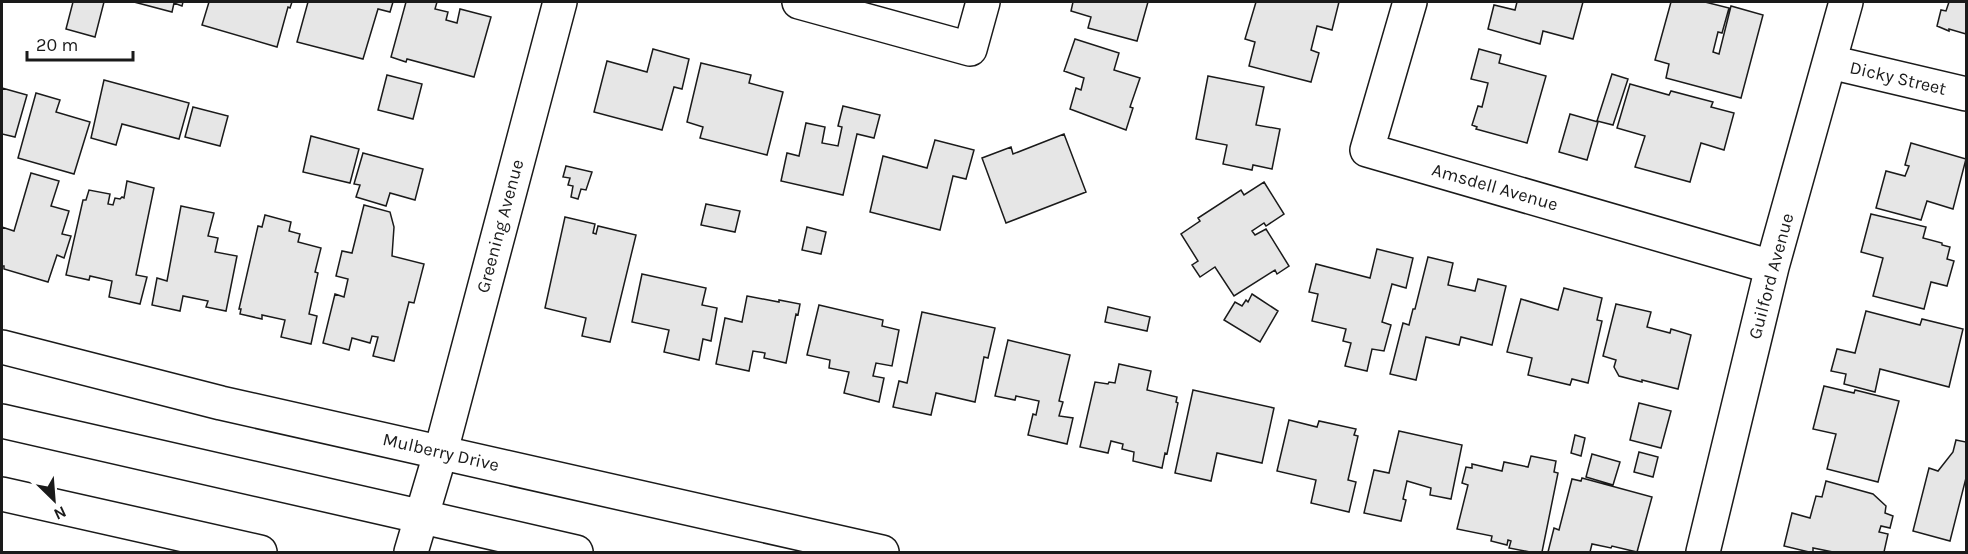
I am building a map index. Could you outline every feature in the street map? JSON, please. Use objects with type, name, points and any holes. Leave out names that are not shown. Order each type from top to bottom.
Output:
[{"type":"street","name":"Greening Avenue","points":[[411,552],[441,451],[560,2]]},
{"type":"street","points":[[799,2],[970,49],[983,2]]},
{"type":"street","name":"Amsdell Avenue","points":[[1410,2],[1367,150],[1772,267]]},
{"type":"street","name":"Guilford Avenue","points":[[1703,552],[1772,267],[1846,2]]},
{"type":"street","name":"Dicky Street","points":[[1830,62],[1966,94]]},
{"type":"street","name":"Mulberry Drive","points":[[2,347],[221,403],[882,552]]},
{"type":"street","points":[[2,420],[576,552]]},
{"type":"street","points":[[2,494],[260,552]]},
{"type":"building","points":[[73,2],[104,2],[95,37],[66,29]]},
{"type":"building","points":[[134,2],[183,2],[182,6],[174,3],[172,12]]},
{"type":"building","points":[[209,2],[292,2],[290,8],[288,7],[277,47],[202,25]]},
{"type":"building","points":[[308,2],[393,2],[390,12],[378,9],[363,59],[297,42]]},
{"type":"building","points":[[406,2],[437,2],[435,9],[448,12],[446,20],[457,23],[460,9],[491,17],[474,77],[407,59],[406,62],[391,57]]},
{"type":"building","points":[[1073,2],[1148,2],[1137,41],[1088,28],[1091,17],[1071,11]]},
{"type":"building","points":[[1256,2],[1339,2],[1332,30],[1317,26],[1311,50],[1319,53],[1311,82],[1249,66],[1255,42],[1245,39]]},
{"type":"building","points":[[1517,2],[1583,2],[1573,39],[1543,31],[1540,44],[1488,29],[1494,5],[1515,10]]},
{"type":"building","points":[[1671,2],[1705,2],[1729,8],[1722,33],[1718,32],[1713,52],[1719,54],[1731,6],[1763,15],[1741,98],[1666,78],[1669,64],[1655,60]]},
{"type":"building","points":[[1949,2],[1966,2],[1966,34],[1937,26],[1941,10],[1946,11]]},
{"type":"building","points":[[1075,39],[1119,53],[1114,70],[1140,78],[1130,107],[1133,108],[1126,130],[1070,109],[1076,88],[1081,90],[1084,78],[1064,71]]},
{"type":"building","points":[[653,49],[689,59],[682,89],[674,87],[662,130],[594,112],[607,61],[647,72]]},
{"type":"building","points":[[1479,49],[1501,55],[1499,63],[1546,76],[1527,143],[1476,129],[1477,127],[1472,125],[1478,106],[1482,107],[1488,83],[1471,79]]},
{"type":"building","points":[[701,63],[751,75],[749,83],[783,92],[767,155],[700,138],[703,127],[687,122]]},
{"type":"building","points":[[1612,74],[1628,79],[1613,125],[1597,121]]},
{"type":"building","points":[[387,75],[422,84],[413,119],[378,110]]},
{"type":"building","points":[[1208,76],[1264,87],[1256,125],[1280,129],[1272,169],[1253,165],[1252,170],[1223,164],[1227,145],[1196,139]]},
{"type":"building","points":[[104,80],[189,103],[179,139],[122,124],[116,145],[91,138]]},
{"type":"building","points":[[1630,84],[1669,95],[1671,91],[1713,102],[1711,107],[1734,113],[1724,150],[1701,143],[1690,182],[1635,167],[1645,136],[1617,128]]},
{"type":"building","points":[[2,88],[27,95],[15,137],[2,134]]},
{"type":"building","points":[[36,93],[60,100],[56,112],[90,122],[74,174],[18,158]]},
{"type":"building","points":[[843,106],[880,115],[874,138],[857,134],[843,195],[781,181],[787,153],[799,156],[806,123],[825,127],[822,143],[838,146],[842,127],[838,126]]},
{"type":"building","points":[[193,107],[228,116],[220,146],[185,137]]},
{"type":"building","points":[[1570,114],[1598,122],[1587,160],[1559,152]]},
{"type":"building","points":[[1064,134],[1086,192],[1006,223],[982,158],[1011,147],[1013,154]]},
{"type":"building","points":[[311,136],[359,149],[350,183],[303,172]]},
{"type":"building","points":[[935,140],[974,150],[966,179],[953,176],[940,230],[870,212],[883,156],[927,168]]},
{"type":"building","points":[[1911,143],[1966,159],[1953,209],[1927,201],[1921,220],[1876,208],[1886,171],[1905,176],[1909,166],[1905,165]]},
{"type":"building","points":[[363,153],[423,169],[415,200],[390,193],[386,206],[356,197],[360,185],[354,184]]},
{"type":"building","points":[[566,166],[592,172],[586,190],[581,189],[578,199],[571,197],[573,186],[568,185],[570,178],[563,177]]},
{"type":"building","points":[[31,173],[59,181],[51,206],[69,211],[62,234],[71,236],[64,258],[57,255],[48,282],[4,269],[2,266],[2,227],[14,231]]},
{"type":"building","points":[[127,181],[154,188],[136,275],[147,277],[140,304],[109,297],[112,281],[90,276],[89,280],[66,275],[83,200],[86,200],[89,190],[110,194],[108,204],[113,205],[115,198],[124,198]]},
{"type":"building","points":[[1264,182],[1284,214],[1266,226],[1264,223],[1252,231],[1255,235],[1266,229],[1289,266],[1277,274],[1275,270],[1234,296],[1215,267],[1200,277],[1192,265],[1198,261],[1181,234],[1200,221],[1198,218],[1241,190],[1244,195]]},
{"type":"building","points":[[706,204],[740,211],[735,232],[701,225]]},
{"type":"building","points":[[364,205],[390,212],[394,227],[392,256],[424,264],[414,303],[409,302],[394,361],[373,356],[378,337],[372,336],[370,343],[352,338],[349,350],[323,343],[335,294],[344,297],[348,279],[336,276],[342,251],[352,253]]},
{"type":"building","points":[[181,206],[214,213],[208,236],[218,238],[215,252],[237,256],[226,311],[206,307],[208,301],[183,296],[180,311],[152,305],[157,278],[167,281]]},
{"type":"building","points":[[1871,214],[1926,227],[1923,238],[1950,247],[1947,259],[1954,261],[1947,286],[1931,282],[1924,309],[1873,296],[1883,258],[1861,252]]},
{"type":"building","points":[[265,215],[291,222],[289,231],[300,234],[298,242],[321,248],[309,314],[317,316],[311,344],[281,337],[285,320],[262,315],[262,319],[240,314],[241,309],[239,309],[258,226],[262,227]]},
{"type":"building","points":[[565,217],[595,224],[593,233],[596,234],[598,226],[636,235],[610,342],[582,336],[586,318],[545,308]]},
{"type":"building","points":[[807,227],[826,232],[821,254],[802,250]]},
{"type":"building","points":[[1377,249],[1413,258],[1406,288],[1392,284],[1382,322],[1391,325],[1384,351],[1372,349],[1367,371],[1345,366],[1351,343],[1343,341],[1346,329],[1312,321],[1318,294],[1309,292],[1316,264],[1370,278]]},
{"type":"building","points":[[1428,257],[1453,263],[1448,285],[1475,291],[1478,279],[1506,286],[1492,345],[1461,337],[1459,345],[1426,337],[1416,380],[1390,374],[1403,323],[1409,325],[1413,309],[1415,309]]},
{"type":"building","points":[[642,274],[706,288],[702,305],[717,308],[711,341],[703,339],[699,360],[664,352],[669,330],[632,322]]},
{"type":"building","points":[[1564,288],[1602,298],[1597,320],[1602,321],[1588,383],[1572,379],[1570,385],[1528,375],[1532,358],[1507,352],[1521,299],[1558,310]]},
{"type":"building","points":[[1252,294],[1278,311],[1260,342],[1224,320],[1235,302],[1242,306],[1246,300],[1248,302]]},
{"type":"building","points":[[747,296],[800,304],[786,363],[764,358],[765,353],[753,351],[749,371],[716,364],[725,318],[742,322]]},
{"type":"building","points":[[1616,304],[1651,312],[1647,327],[1670,333],[1671,329],[1691,335],[1678,389],[1619,376],[1614,367],[1616,360],[1603,356]]},
{"type":"building","points":[[819,305],[883,320],[882,326],[899,330],[892,366],[876,363],[873,376],[884,378],[879,402],[844,393],[849,372],[829,368],[830,360],[807,355]]},
{"type":"building","points":[[1108,307],[1150,317],[1147,331],[1105,322]]},
{"type":"building","points":[[1866,311],[1920,325],[1922,319],[1963,329],[1949,387],[1880,369],[1875,392],[1844,384],[1846,374],[1831,371],[1837,349],[1855,353]]},
{"type":"building","points":[[922,312],[995,328],[988,358],[984,357],[975,402],[936,393],[931,415],[893,407],[899,381],[907,383]]},
{"type":"building","points":[[1008,340],[1070,355],[1059,401],[1063,402],[1059,416],[1073,418],[1067,444],[1028,435],[1039,401],[1016,396],[1015,400],[995,396]]},
{"type":"building","points":[[1119,364],[1151,371],[1147,390],[1177,397],[1176,402],[1178,403],[1162,468],[1133,461],[1134,452],[1122,449],[1123,444],[1111,441],[1108,453],[1080,447],[1095,382],[1115,383]]},
{"type":"building","points":[[1824,386],[1854,393],[1855,390],[1899,401],[1878,482],[1827,469],[1836,434],[1813,429]]},
{"type":"building","points":[[1193,390],[1274,408],[1262,463],[1217,453],[1211,481],[1175,473]]},
{"type":"building","points":[[1639,403],[1671,411],[1661,448],[1630,440]]},
{"type":"building","points":[[1289,420],[1317,427],[1319,421],[1356,429],[1354,435],[1358,436],[1348,480],[1356,482],[1349,512],[1311,503],[1316,480],[1277,471]]},
{"type":"building","points":[[1399,431],[1462,445],[1451,499],[1430,495],[1431,488],[1407,481],[1403,499],[1406,500],[1401,521],[1364,513],[1374,470],[1389,473]]},
{"type":"building","points":[[1575,435],[1585,438],[1581,456],[1571,453]]},
{"type":"building","points":[[1956,440],[1966,442],[1966,478],[1950,541],[1913,531],[1929,468],[1938,471],[1953,452]]},
{"type":"building","points":[[1639,452],[1658,457],[1653,477],[1634,472]]},
{"type":"building","points":[[1592,454],[1620,462],[1613,485],[1586,477]]},
{"type":"building","points":[[1531,456],[1556,461],[1554,472],[1558,473],[1542,552],[1509,548],[1511,541],[1508,540],[1507,545],[1491,541],[1492,536],[1457,529],[1468,485],[1462,483],[1466,467],[1472,468],[1472,464],[1502,471],[1504,462],[1528,467]]},
{"type":"building","points":[[1582,478],[1652,497],[1637,552],[1592,544],[1590,552],[1548,552],[1554,528],[1559,530],[1572,479],[1581,481]]},
{"type":"building","points":[[1826,481],[1873,494],[1886,506],[1885,513],[1893,516],[1890,528],[1881,526],[1879,532],[1888,534],[1884,552],[1833,552],[1813,548],[1813,552],[1809,552],[1784,546],[1792,513],[1810,518],[1816,496],[1822,497]]}]
